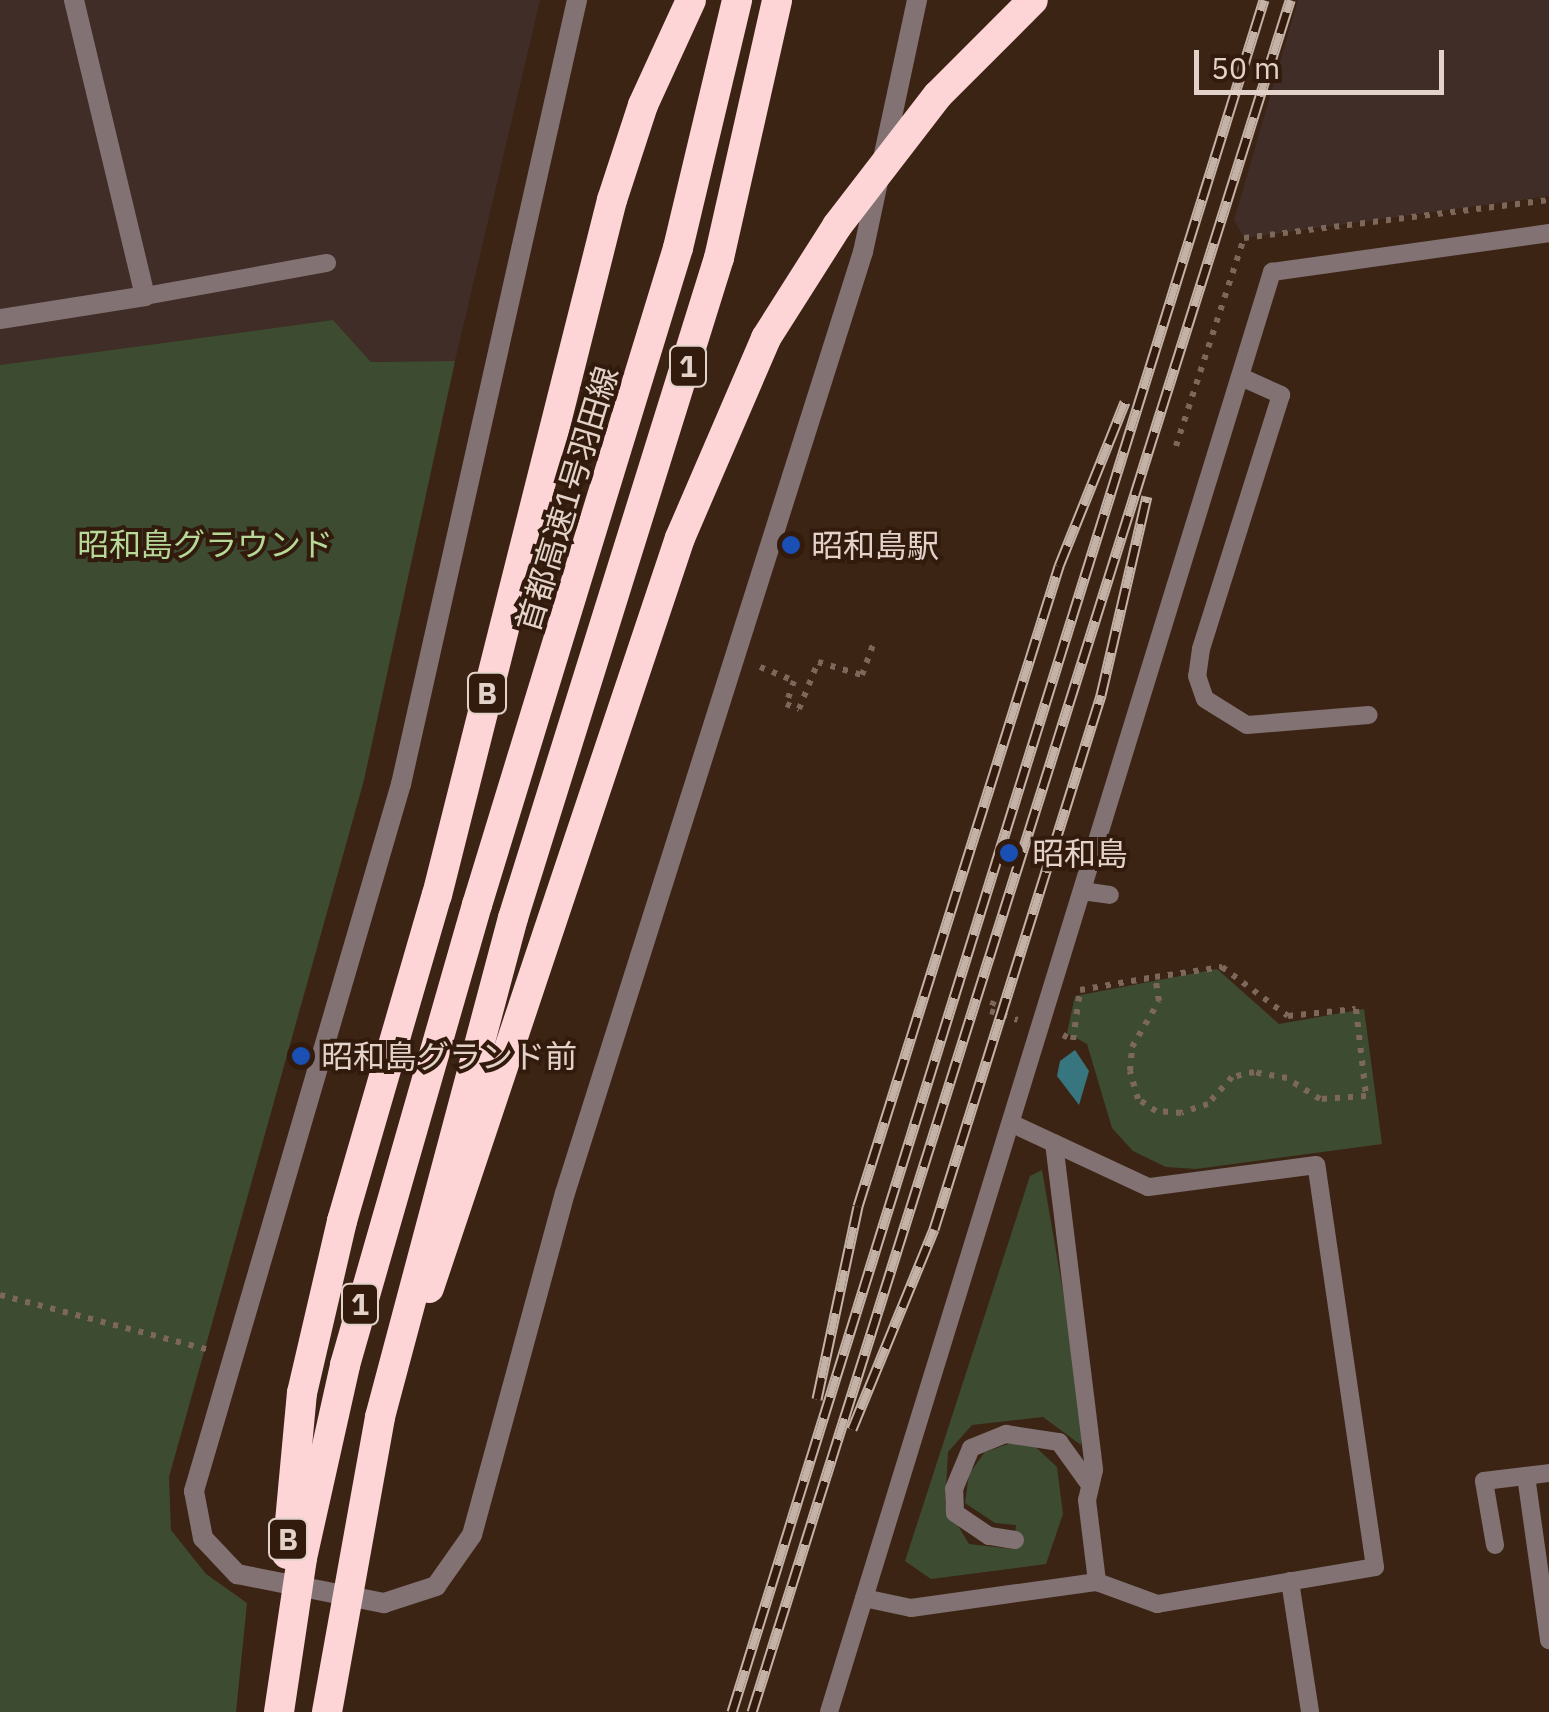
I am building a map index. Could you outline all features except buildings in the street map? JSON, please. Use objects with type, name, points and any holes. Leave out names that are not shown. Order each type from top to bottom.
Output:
[{"type":"highway","name":"B","points":[[281,1699],[290,1488],[319,1306],[437,895],[612,200],[642,105],[692,0]]},
{"type":"highway","name":"首都高速1号羽田線","points":[[281,1699],[319,1472],[378,1234],[678,248],[737,0]]},
{"type":"highway","name":"1","points":[[326,1712],[380,1417],[435,1191],[719,258],[777,0]]},
{"type":"highway","points":[[380,1417],[721,434],[814,256],[938,95],[1033,0]]},
{"type":"street","points":[[0,319],[145,296],[74,0]]},
{"type":"street","points":[[577,0],[402,784],[194,1491],[198,1527],[220,1562],[259,1582],[384,1602],[418,1596],[446,1578],[472,1536],[565,1193],[863,252],[917,0]]},
{"type":"lane","points":[[829,1712],[1272,272],[1549,233]]},
{"type":"lane","points":[[145,296],[328,263]]},
{"type":"lane","points":[[1240,376],[1282,395],[1197,676],[1205,699],[1247,725],[1369,715]]},
{"type":"lane","points":[[1082,891],[1110,895]]},
{"type":"lane","points":[[864,1598],[911,1608],[1098,1582],[1157,1604],[1375,1568],[1316,1165],[1148,1187],[1010,1122]]},
{"type":"lane","points":[[1054,1143],[1094,1470],[1090,1485],[1098,1582]]},
{"type":"lane","points":[[1015,1540],[989,1536],[956,1513],[954,1489],[970,1448],[1006,1434],[1059,1442],[1090,1485]]},
{"type":"lane","points":[[1495,1545],[1484,1482],[1549,1473]]},
{"type":"lane","points":[[1526,1476],[1549,1640]]},
{"type":"lane","points":[[1290,1582],[1310,1712]]},
{"type":"path","points":[[760,668],[794,680],[786,704],[799,710],[818,662],[862,675],[875,640]]},
{"type":"path","points":[[1060,1034],[1073,1040],[1080,990],[1155,977],[1222,966],[1288,1016],[1356,1009],[1366,1096],[1320,1099],[1286,1078],[1254,1072],[1232,1078],[1208,1104],[1181,1113],[1156,1110],[1138,1099],[1130,1071],[1132,1047],[1160,1001],[1155,977]]},
{"type":"path","points":[[994,1001],[990,1011],[1020,1020]]},
{"type":"path","points":[[0,1295],[236,1358]]},
{"type":"shaded area","points":[[0,0],[540,0],[455,361],[371,362],[333,320],[0,365]]},
{"type":"shaded area","points":[[1298,0],[1549,0],[1549,196],[1244,238],[1234,220]]},
{"type":"green space","name":"昭和島グラウンド","points":[[333,320],[371,362],[455,361],[364,780],[169,1477],[171,1530],[206,1574],[247,1603],[236,1712],[0,1712],[0,365]]},
{"type":"green space","points":[[1217,969],[1279,1024],[1364,1009],[1382,1144],[1196,1169],[1166,1167],[1133,1151],[1112,1128],[1087,1044],[1067,1033],[1075,996]]},
{"type":"green space","points":[[1042,1170],[1085,1419],[1081,1445],[1043,1417],[972,1425],[948,1452],[945,1504],[969,1544],[1013,1549],[1016,1525],[995,1523],[965,1503],[969,1474],[985,1452],[1026,1438],[1057,1467],[1063,1514],[1046,1564],[931,1579],[905,1561],[1030,1176]]},
{"type":"water","points":[[1075,1050],[1089,1071],[1079,1105],[1057,1076],[1060,1061]]},
{"type":"railway","points":[[732,1712],[1264,0]]},
{"type":"railway","points":[[752,1712],[1290,0]]},
{"type":"railway","points":[[817,1399],[858,1206],[1059,566],[1125,402]]},
{"type":"railway","points":[[852,1429],[934,1229],[1101,695],[1147,496]]},
{"type":"place","name":"昭和島駅","points":[[791,545]]},
{"type":"place","name":"昭和島","points":[[1009,853]]},
{"type":"place","name":"昭和島グランド前","points":[[301,1056]]}]
